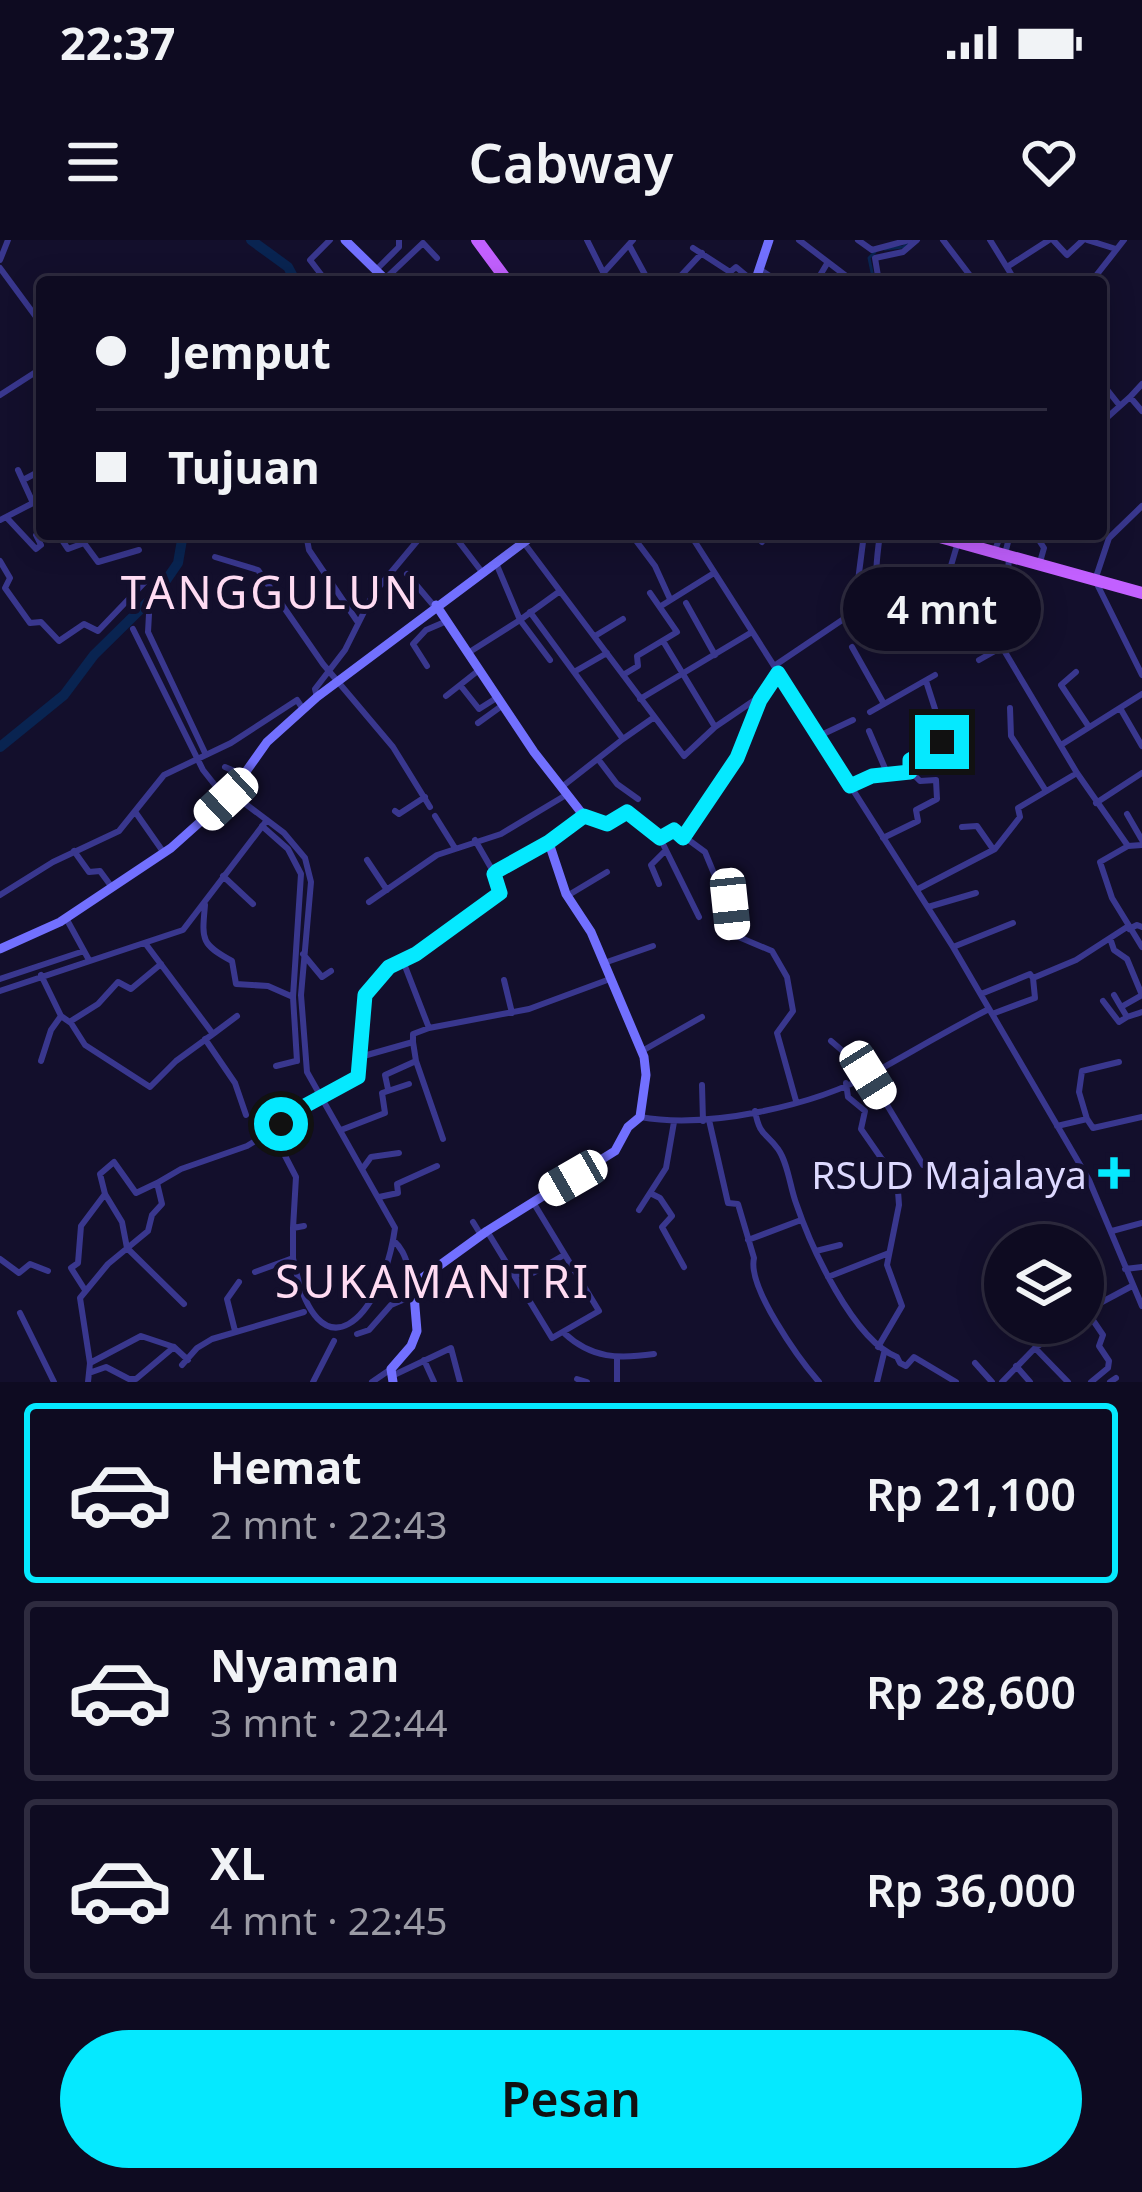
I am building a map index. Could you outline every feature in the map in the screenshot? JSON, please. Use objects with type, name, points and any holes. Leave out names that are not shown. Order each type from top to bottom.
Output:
[{"type":"main road","points":[[478,240],[498,276]]},
{"type":"main road","points":[[951,540],[1142,593]]},
{"type":"street","points":[[8,240],[0,264],[36,316]]},
{"type":"street","points":[[322,276],[310,260],[330,240]]},
{"type":"street","points":[[345,240],[382,276]]},
{"type":"street","points":[[384,276],[399,240]]},
{"type":"street","points":[[586,240],[604,276]]},
{"type":"street","points":[[756,276],[769,240]]},
{"type":"street","points":[[799,240],[846,276]]},
{"type":"street","points":[[858,240],[867,250],[913,240]]},
{"type":"street","points":[[878,276],[875,258],[903,252],[913,240]]},
{"type":"street","points":[[944,240],[970,276]]},
{"type":"street","points":[[990,240],[1011,274]]},
{"type":"street","points":[[1011,274],[1007,267],[1051,240],[1066,255],[1085,240],[1116,249]]},
{"type":"street","points":[[1096,276],[1124,240]]},
{"type":"street","points":[[384,276],[423,243],[437,258]]},
{"type":"street","points":[[600,276],[631,243],[646,276]]},
{"type":"street","points":[[693,248],[730,272],[736,268],[746,276]]},
{"type":"street","points":[[680,276],[702,253]]},
{"type":"street","points":[[820,276],[828,262]]},
{"type":"street","points":[[759,269],[770,276]]},
{"type":"street","points":[[685,271],[689,276]]},
{"type":"street","points":[[1008,276],[1011,274]]},
{"type":"street","points":[[0,395],[36,372]]},
{"type":"street","points":[[1107,418],[1142,383]]},
{"type":"street","points":[[1107,390],[1120,406]]},
{"type":"street","points":[[1130,397],[1142,411]]},
{"type":"street","points":[[18,470],[33,503],[3,519],[36,549],[41,545],[38,540]]},
{"type":"street","points":[[23,480],[36,473]]},
{"type":"street","points":[[1142,506],[1108,538],[1095,580],[1142,675]]},
{"type":"street","points":[[62,540],[68,550],[86,544],[98,562],[140,550]]},
{"type":"street","points":[[307,540],[310,552],[357,622]]},
{"type":"street","points":[[317,697],[314,691],[345,650],[383,581],[417,540]]},
{"type":"street","points":[[458,540],[482,572]]},
{"type":"street","points":[[427,666],[412,644],[482,572],[528,549],[532,540]]},
{"type":"street","points":[[636,540],[670,599]]},
{"type":"street","points":[[694,540],[991,1011],[1098,1197],[1142,1306]]},
{"type":"street","points":[[865,540],[870,589],[912,642]]},
{"type":"street","points":[[683,838],[737,758],[776,669],[850,616],[870,589],[879,540]]},
{"type":"street","points":[[1005,540],[1002,647],[1128,846]]},
{"type":"street","points":[[1039,540],[1044,548],[1039,566]]},
{"type":"street","points":[[957,640],[928,600],[945,586],[958,542]]},
{"type":"street","points":[[528,549],[684,755],[763,694]]},
{"type":"street","points":[[215,557],[258,570],[327,670],[393,747],[430,807]]},
{"type":"street","points":[[0,561],[10,578],[5,588],[30,623],[40,621],[59,641],[84,624],[98,631],[146,581]]},
{"type":"street","points":[[497,564],[520,620],[550,660]]},
{"type":"street","points":[[661,606],[716,573]]},
{"type":"street","points":[[407,574],[441,612],[584,816],[607,824],[627,812],[660,838],[699,917]]},
{"type":"street","points":[[870,589],[922,576],[934,594]]},
{"type":"street","points":[[468,653],[560,591]]},
{"type":"street","points":[[623,675],[638,666],[637,656],[677,632],[650,592]]},
{"type":"street","points":[[686,603],[715,655]]},
{"type":"street","points":[[7,944],[66,919],[164,853],[229,796],[267,742],[303,709],[441,612]]},
{"type":"street","points":[[530,613],[623,739]]},
{"type":"street","points":[[149,614],[148,632],[165,678],[202,757],[229,796],[264,821],[297,854],[311,882],[297,998],[301,1060],[394,1225],[376,1296],[354,1334]]},
{"type":"street","points":[[594,636],[623,619]]},
{"type":"street","points":[[134,629],[165,678]]},
{"type":"street","points":[[640,699],[752,632]]},
{"type":"street","points":[[663,641],[715,727]]},
{"type":"street","points":[[852,647],[884,704]]},
{"type":"street","points":[[979,660],[1002,647]]},
{"type":"street","points":[[574,673],[607,653]]},
{"type":"street","points":[[446,696],[479,670]]},
{"type":"street","points":[[1076,672],[1061,685],[1089,727]]},
{"type":"street","points":[[870,712],[935,675]]},
{"type":"street","points":[[883,838],[918,820],[916,810],[937,800],[935,778],[920,781],[910,772],[909,760],[944,737],[926,681]]},
{"type":"street","points":[[460,685],[476,709],[500,701]]},
{"type":"street","points":[[1060,745],[1142,694]]},
{"type":"street","points":[[0,895],[74,851],[119,831],[153,784],[297,700],[303,709]]},
{"type":"street","points":[[478,723],[500,701]]},
{"type":"street","points":[[1119,707],[1142,746]]},
{"type":"street","points":[[1010,708],[1011,736],[1046,791]]},
{"type":"street","points":[[369,902],[437,855],[501,834],[566,790],[653,718]]},
{"type":"street","points":[[819,736],[853,720]]},
{"type":"street","points":[[868,731],[887,773]]},
{"type":"street","points":[[598,759],[617,784],[638,799]]},
{"type":"street","points":[[225,767],[244,775]]},
{"type":"street","points":[[850,786],[887,773],[910,772]]},
{"type":"street","points":[[916,889],[994,850],[1021,816],[1018,808],[1077,772]]},
{"type":"street","points":[[1096,802],[1142,773]]},
{"type":"street","points":[[395,812],[425,797]]},
{"type":"street","points":[[136,813],[164,853]]},
{"type":"street","points":[[1124,955],[1141,945],[1112,898],[1100,862],[1142,843],[1127,814]]},
{"type":"street","points":[[435,816],[455,849]]},
{"type":"street","points":[[494,874],[584,816]]},
{"type":"street","points":[[5,983],[183,930],[264,821]]},
{"type":"street","points":[[962,827],[977,826],[994,850]]},
{"type":"street","points":[[660,838],[674,830],[705,852],[715,876],[729,890],[735,937],[772,952],[787,977],[792,1013],[778,1035],[796,1101]]},
{"type":"street","points":[[184,1304],[127,1248],[122,1222],[105,1194],[101,1172],[112,1162],[135,1192],[181,1169],[247,1146],[290,1114],[358,1077],[362,999],[389,967],[500,893],[475,840]]},
{"type":"street","points":[[392,1376],[417,1331],[414,1295],[418,1281],[484,1233],[615,1151],[628,1127],[640,1117],[646,1075],[642,1051],[591,932],[567,896],[549,842]]},
{"type":"street","points":[[659,884],[651,865],[665,850]]},
{"type":"street","points":[[74,851],[89,872],[100,872],[113,889]]},
{"type":"street","points":[[367,860],[387,890]]},
{"type":"street","points":[[567,896],[608,872]]},
{"type":"street","points":[[223,876],[253,904]]},
{"type":"street","points":[[928,907],[976,892]]},
{"type":"street","points":[[205,902],[202,935],[211,948],[232,961],[236,984],[268,986],[297,998]]},
{"type":"street","points":[[66,919],[86,956]]},
{"type":"street","points":[[953,947],[1013,922]]},
{"type":"street","points":[[1034,978],[1076,961],[1128,928],[1142,927]]},
{"type":"street","points":[[297,998],[304,934]]},
{"type":"street","points":[[1110,938],[1114,950],[1124,955],[1142,997],[1121,1007]]},
{"type":"street","points":[[145,943],[209,1036],[246,1115]]},
{"type":"street","points":[[604,963],[652,946]]},
{"type":"street","points":[[303,955],[322,977],[331,971]]},
{"type":"street","points":[[403,961],[429,1028]]},
{"type":"street","points":[[70,1021],[98,1004],[118,982],[131,989],[161,964]]},
{"type":"street","points":[[38,971],[61,1016],[70,1021],[85,1046],[146,1087],[236,1016]]},
{"type":"street","points":[[640,1117],[706,1121],[796,1101],[865,1077],[914,1046],[991,1011],[1035,998],[1034,978],[1030,974],[980,994]]},
{"type":"street","points":[[443,1139],[416,1061],[413,1034],[512,1013],[610,979]]},
{"type":"street","points":[[504,980],[512,1013]]},
{"type":"street","points":[[1114,995],[1127,1017]]},
{"type":"street","points":[[1103,1001],[1119,1022],[1142,1012]]},
{"type":"street","points":[[41,1061],[61,1016]]},
{"type":"street","points":[[642,1051],[702,1017]]},
{"type":"street","points":[[831,1041],[852,1059],[924,1166],[937,1168]]},
{"type":"street","points":[[360,1057],[413,1042]]},
{"type":"street","points":[[276,1066],[301,1060]]},
{"type":"street","points":[[388,1091],[385,1075],[416,1061]]},
{"type":"street","points":[[1119,1062],[1082,1071],[1079,1092],[1087,1119],[1093,1128],[1142,1117]]},
{"type":"street","points":[[846,1083],[850,1100],[865,1112],[861,1129],[898,1191],[889,1272],[902,1306],[881,1350],[878,1382]]},
{"type":"street","points":[[341,1130],[385,1113],[382,1094],[410,1084]]},
{"type":"street","points":[[702,1085],[723,1191],[728,1202],[738,1204],[752,1265],[771,1310],[819,1382]]},
{"type":"street","points":[[754,1111],[760,1135],[779,1150],[827,1277],[881,1350],[905,1366],[914,1358],[956,1382]]},
{"type":"street","points":[[1057,1126],[1087,1119]]},
{"type":"street","points":[[639,1210],[666,1168],[670,1122]]},
{"type":"street","points":[[281,1124],[286,1139],[282,1150],[296,1178],[293,1258],[312,1329]]},
{"type":"street","points":[[363,1168],[370,1157],[399,1153]]},
{"type":"street","points":[[379,1197],[398,1192],[397,1185],[437,1166]]},
{"type":"street","points":[[88,1378],[90,1363],[80,1307],[85,1290],[148,1231],[152,1215],[161,1206],[157,1183]]},
{"type":"street","points":[[85,1290],[71,1268],[78,1263],[82,1223],[105,1194]]},
{"type":"street","points":[[652,1194],[671,1211],[662,1227],[684,1267]]},
{"type":"street","points":[[473,1222],[516,1276],[552,1338],[599,1311],[533,1202]]},
{"type":"street","points":[[748,1240],[802,1220]]},
{"type":"street","points":[[1112,1231],[1142,1222]]},
{"type":"street","points":[[293,1228],[304,1226]]},
{"type":"street","points":[[393,1240],[407,1256],[410,1273],[418,1281]]},
{"type":"street","points":[[816,1251],[840,1245]]},
{"type":"street","points":[[827,1277],[889,1253]]},
{"type":"street","points":[[516,1276],[563,1256]]},
{"type":"street","points":[[0,1258],[19,1273],[30,1264],[48,1271]]},
{"type":"street","points":[[255,1272],[293,1258]]},
{"type":"street","points":[[1125,1269],[1142,1267]]},
{"type":"street","points":[[235,1331],[227,1299],[239,1282]]},
{"type":"street","points":[[1104,1301],[1132,1286]]},
{"type":"street","points":[[323,1339],[334,1341],[369,1330],[388,1307],[414,1295]]},
{"type":"street","points":[[90,1363],[136,1337],[148,1336],[173,1348],[185,1363],[199,1346],[304,1312]]},
{"type":"street","points":[[20,1313],[54,1382]]},
{"type":"street","points":[[564,1333],[580,1346],[617,1359],[654,1354]]},
{"type":"street","points":[[314,1382],[334,1341]]},
{"type":"street","points":[[1001,1382],[1041,1344]]},
{"type":"street","points":[[1091,1382],[1108,1368],[1100,1344]]},
{"type":"street","points":[[88,1378],[106,1367],[136,1379],[173,1348]]},
{"type":"street","points":[[372,1382],[451,1348],[460,1382]]},
{"type":"street","points":[[1035,1348],[1068,1382]]},
{"type":"street","points":[[617,1359],[617,1382]]},
{"type":"street","points":[[424,1360],[434,1382]]},
{"type":"street","points":[[975,1363],[992,1382]]},
{"type":"street","points":[[1016,1366],[1030,1382]]},
{"type":"street","points":[[577,1379],[587,1382]]},
{"type":"waterway","points":[[251,240],[288,267],[293,276]]},
{"type":"waterway","points":[[885,249],[903,247],[912,240]]},
{"type":"waterway","points":[[873,276],[869,258],[875,252]]},
{"type":"waterway","points":[[0,747],[64,695],[94,655],[158,592],[178,563],[182,540]]},
{"type":"place","name":"RSUD Majalaya","points":[[1114,1173]]},
{"type":"district","name":"TANGGULUN","points":[[271,591]]},
{"type":"district","name":"SUKAMANTRI","points":[[433,1280]]},
{"type":"route","points":[[281,1124],[321,1095],[358,1077],[363,997],[389,967],[407,960],[500,893],[497,871],[584,816],[607,824],[627,812],[660,838],[674,830],[683,838],[737,758],[753,714],[778,673],[850,786],[872,776],[910,772],[910,760],[942,742]]}]
